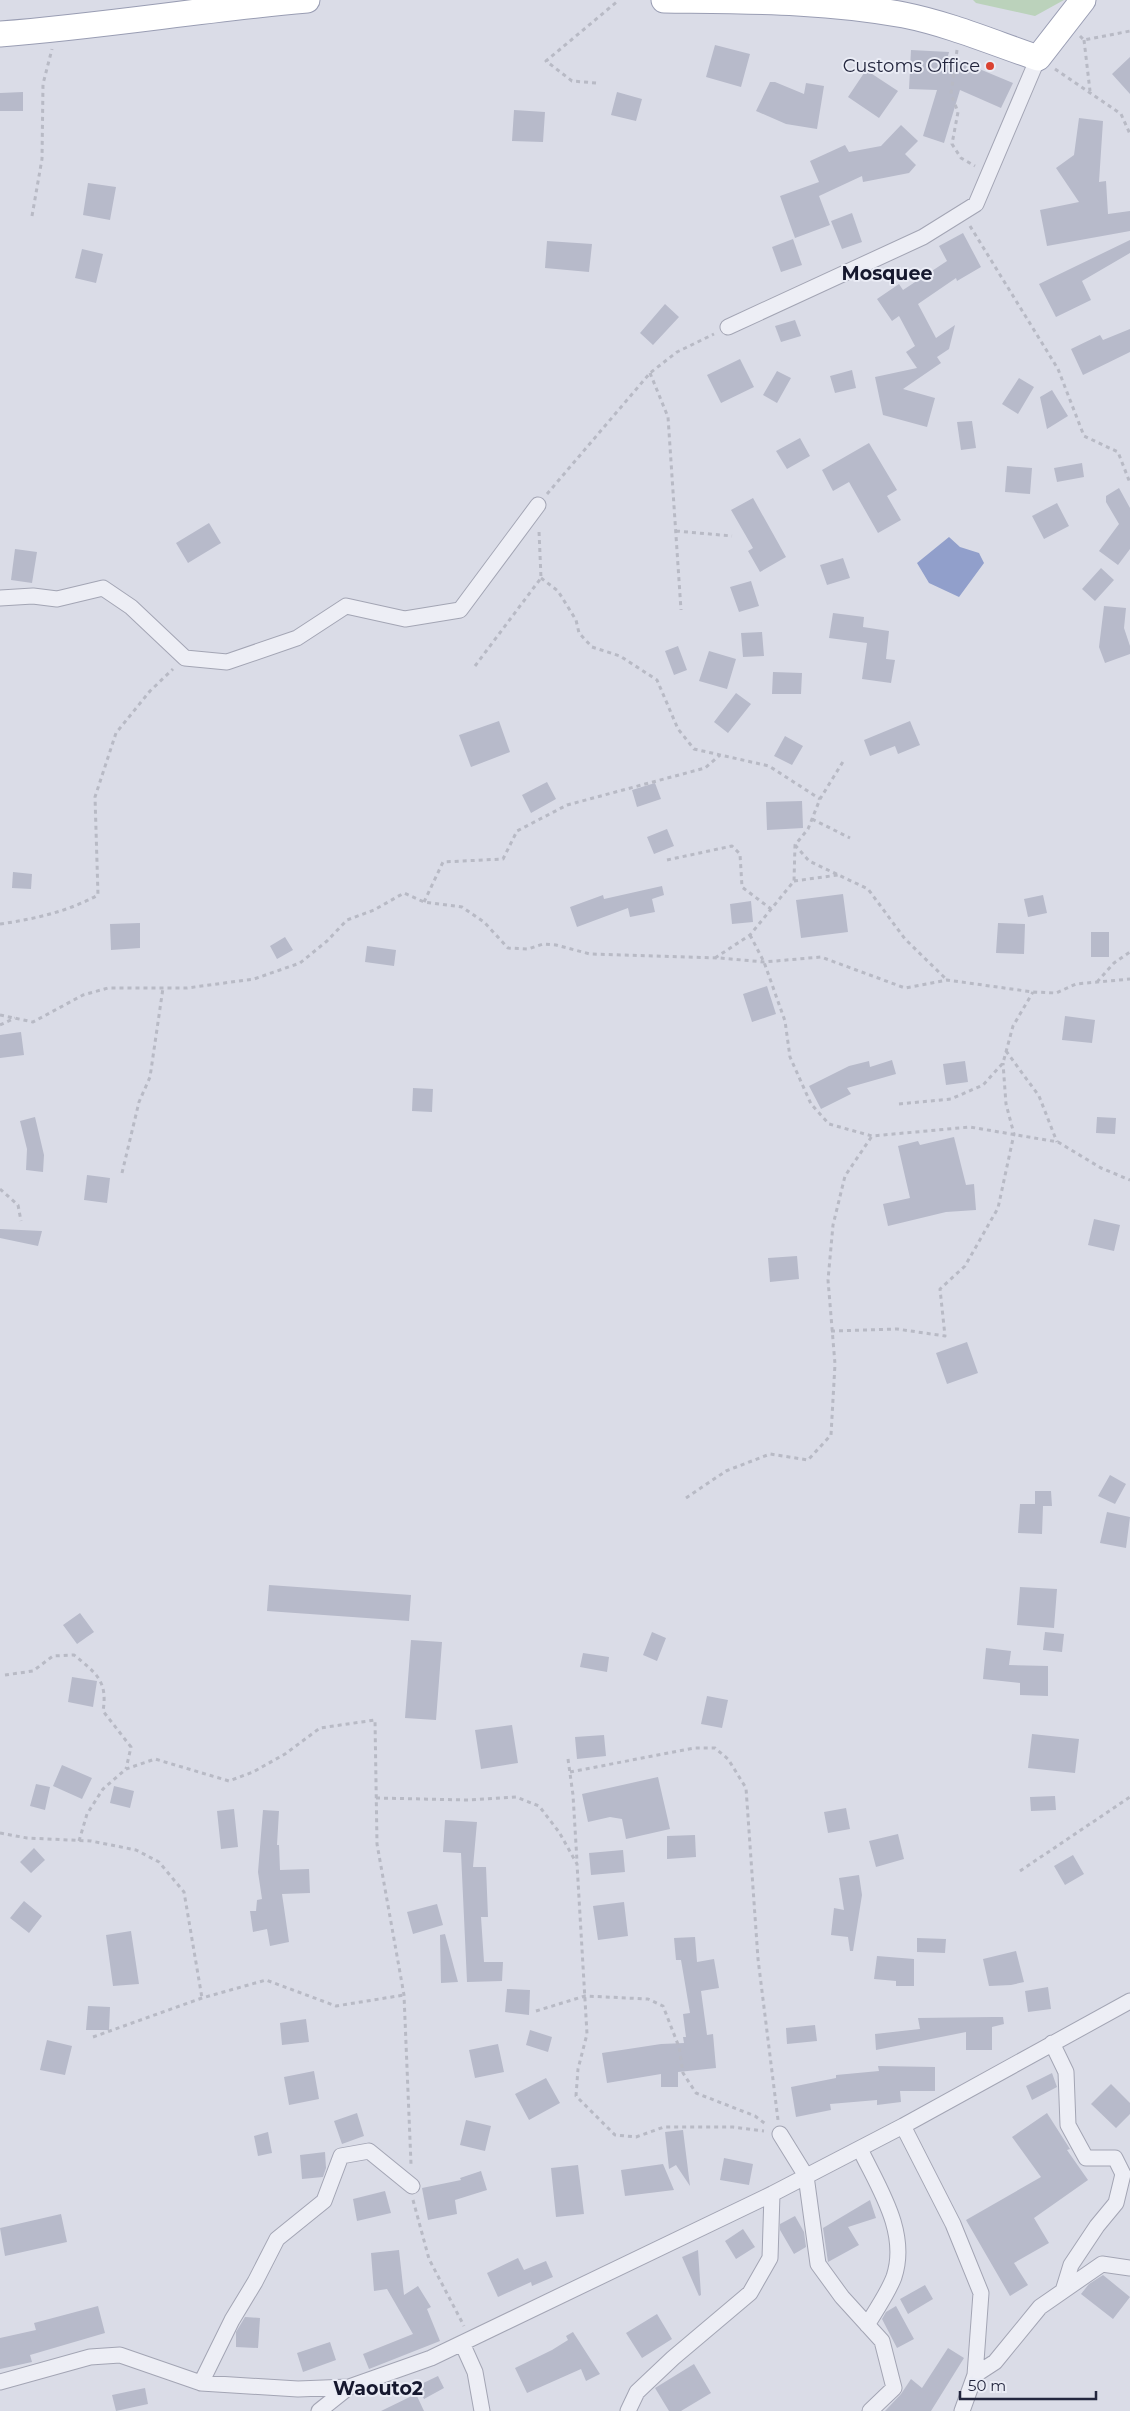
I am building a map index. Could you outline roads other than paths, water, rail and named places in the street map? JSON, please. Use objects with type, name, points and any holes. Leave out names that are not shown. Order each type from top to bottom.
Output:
[{"type":"main road","points":[[0,34],[58,29],[210,9],[307,0]]},
{"type":"main road","points":[[664,0],[816,2],[905,15],[960,31],[1038,58],[1083,0]]},
{"type":"street","points":[[728,327],[923,238],[976,204],[1038,58]]},
{"type":"street","points":[[0,598],[33,596],[57,599],[103,588],[131,607],[185,658],[227,662],[297,638],[346,606],[405,619],[460,610],[538,505]]},
{"type":"street","points":[[0,2382],[90,2357],[120,2355],[201,2383],[298,2389],[349,2387],[431,2358],[772,2194],[903,2126],[1130,2001]]},
{"type":"street","points":[[1052,2044],[1066,2072],[1068,2125],[1086,2158],[1115,2158],[1130,2190]]},
{"type":"street","points":[[903,2126],[953,2224],[981,2293],[975,2375],[962,2411]]},
{"type":"street","points":[[780,2134],[806,2176],[818,2264],[842,2297],[882,2341],[894,2388],[870,2411]]},
{"type":"street","points":[[860,2149],[884,2195],[893,2220],[898,2250],[894,2277],[867,2324]]},
{"type":"street","points":[[201,2383],[232,2320],[278,2239],[324,2201],[341,2156],[369,2151],[412,2186]]},
{"type":"street","points":[[1063,2291],[1071,2265],[1097,2226],[1123,2206],[1123,2174]]},
{"type":"street","points":[[628,2411],[637,2392],[672,2358],[750,2293],[770,2258],[772,2194]]},
{"type":"street","points":[[975,2375],[995,2362],[1040,2307],[1102,2264],[1130,2268]]},
{"type":"street","points":[[467,2341],[482,2411]]},
{"type":"street","points":[[319,2411],[349,2387]]},
{"type":"water","points":[[949,537],[960,547],[979,553],[984,563],[959,597],[929,583],[917,563]]},
{"type":"place","name":"Customs Office","points":[[990,66]]},
{"type":"district","name":"Mosquee","points":[[887,273]]},
{"type":"district","name":"Waouto2","points":[[378,2388]]}]
